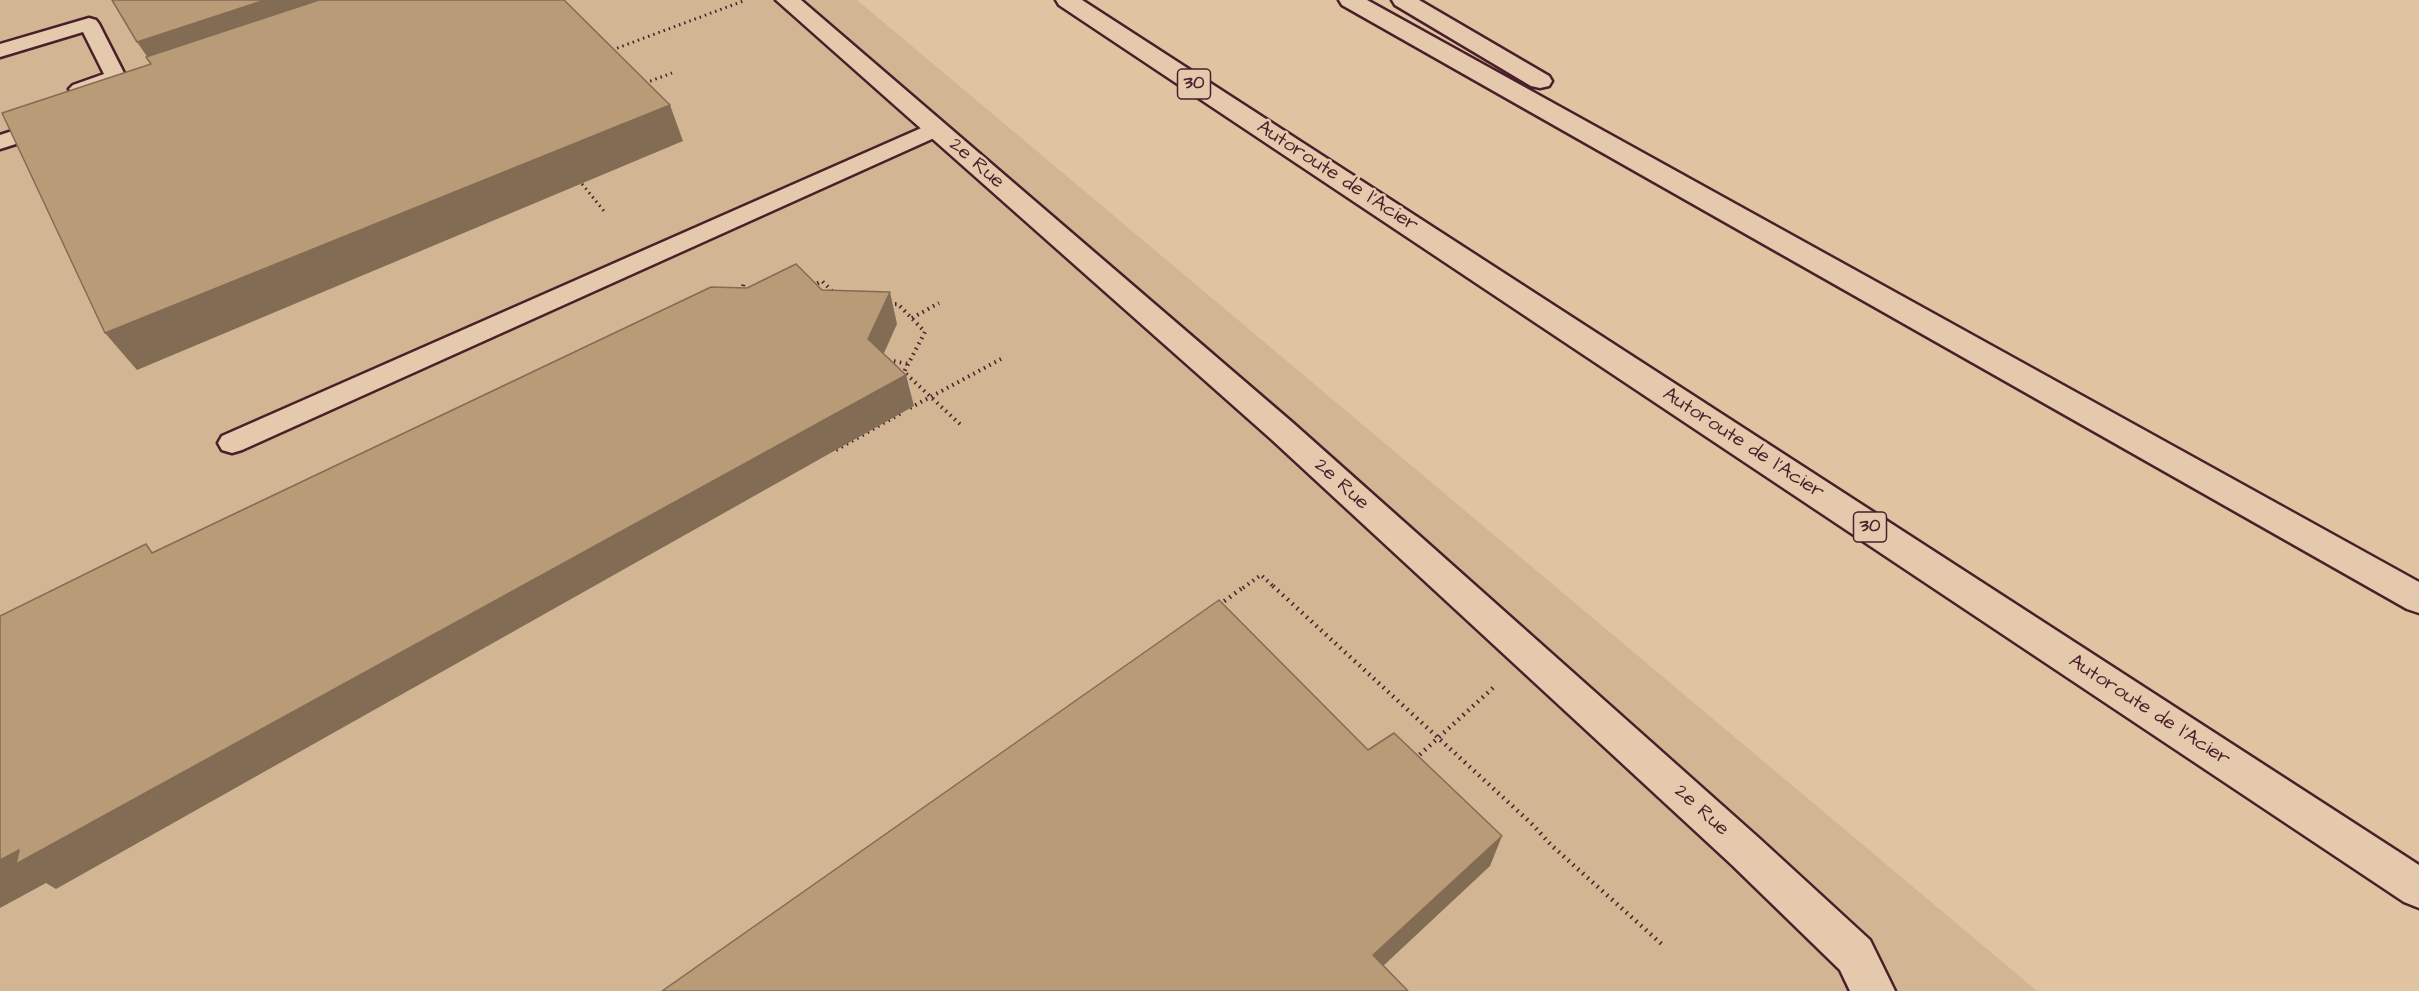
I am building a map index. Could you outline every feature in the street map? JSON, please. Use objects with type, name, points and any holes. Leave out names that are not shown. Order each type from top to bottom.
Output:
[{"type":"main road","name":"2e Rue","points":[[787,0],[1282,431],[1746,852],[1855,956],[1873,991]]},
{"type":"main road","name":"Autoroute de l'Acier","points":[[1066,0],[2419,888]]},
{"type":"main road","points":[[1350,0],[2419,599]]},
{"type":"main road","points":[[1403,0],[2205,480]]},
{"type":"lane","points":[[0,51],[89,24],[116,77],[63,94]]},
{"type":"lane","points":[[0,142],[68,119]]},
{"type":"lane","points":[[232,443],[935,129]]},
{"type":"path","points":[[609,51],[746,0]]},
{"type":"path","points":[[641,85],[672,73]]},
{"type":"path","points":[[582,184],[604,211]]},
{"type":"path","points":[[741,301],[744,281]]},
{"type":"path","points":[[812,286],[822,281],[837,295]]},
{"type":"path","points":[[887,303],[898,304],[925,332],[904,372],[962,426]]},
{"type":"path","points":[[912,318],[939,303]]},
{"type":"path","points":[[881,359],[908,364]]},
{"type":"path","points":[[836,450],[1001,359]]},
{"type":"path","points":[[1218,606],[1261,575],[1533,825],[1551,845],[1665,947]]},
{"type":"path","points":[[1413,760],[1529,656]]},
{"type":"shaded area","points":[[0,0],[857,0],[2037,991],[0,991]]},
{"type":"building","points":[[112,0],[265,0],[137,42]]},
{"type":"building","points":[[319,0],[564,0],[670,105],[105,333],[2,113],[151,64],[146,57]]},
{"type":"building","points":[[796,264],[822,290],[890,292],[868,339],[906,375],[16,864],[19,850],[0,860],[0,616],[146,544],[152,553],[711,287],[747,288]]},
{"type":"building","points":[[1219,600],[1368,750],[1394,733],[1502,836],[1373,955],[1408,991],[662,991]]}]
